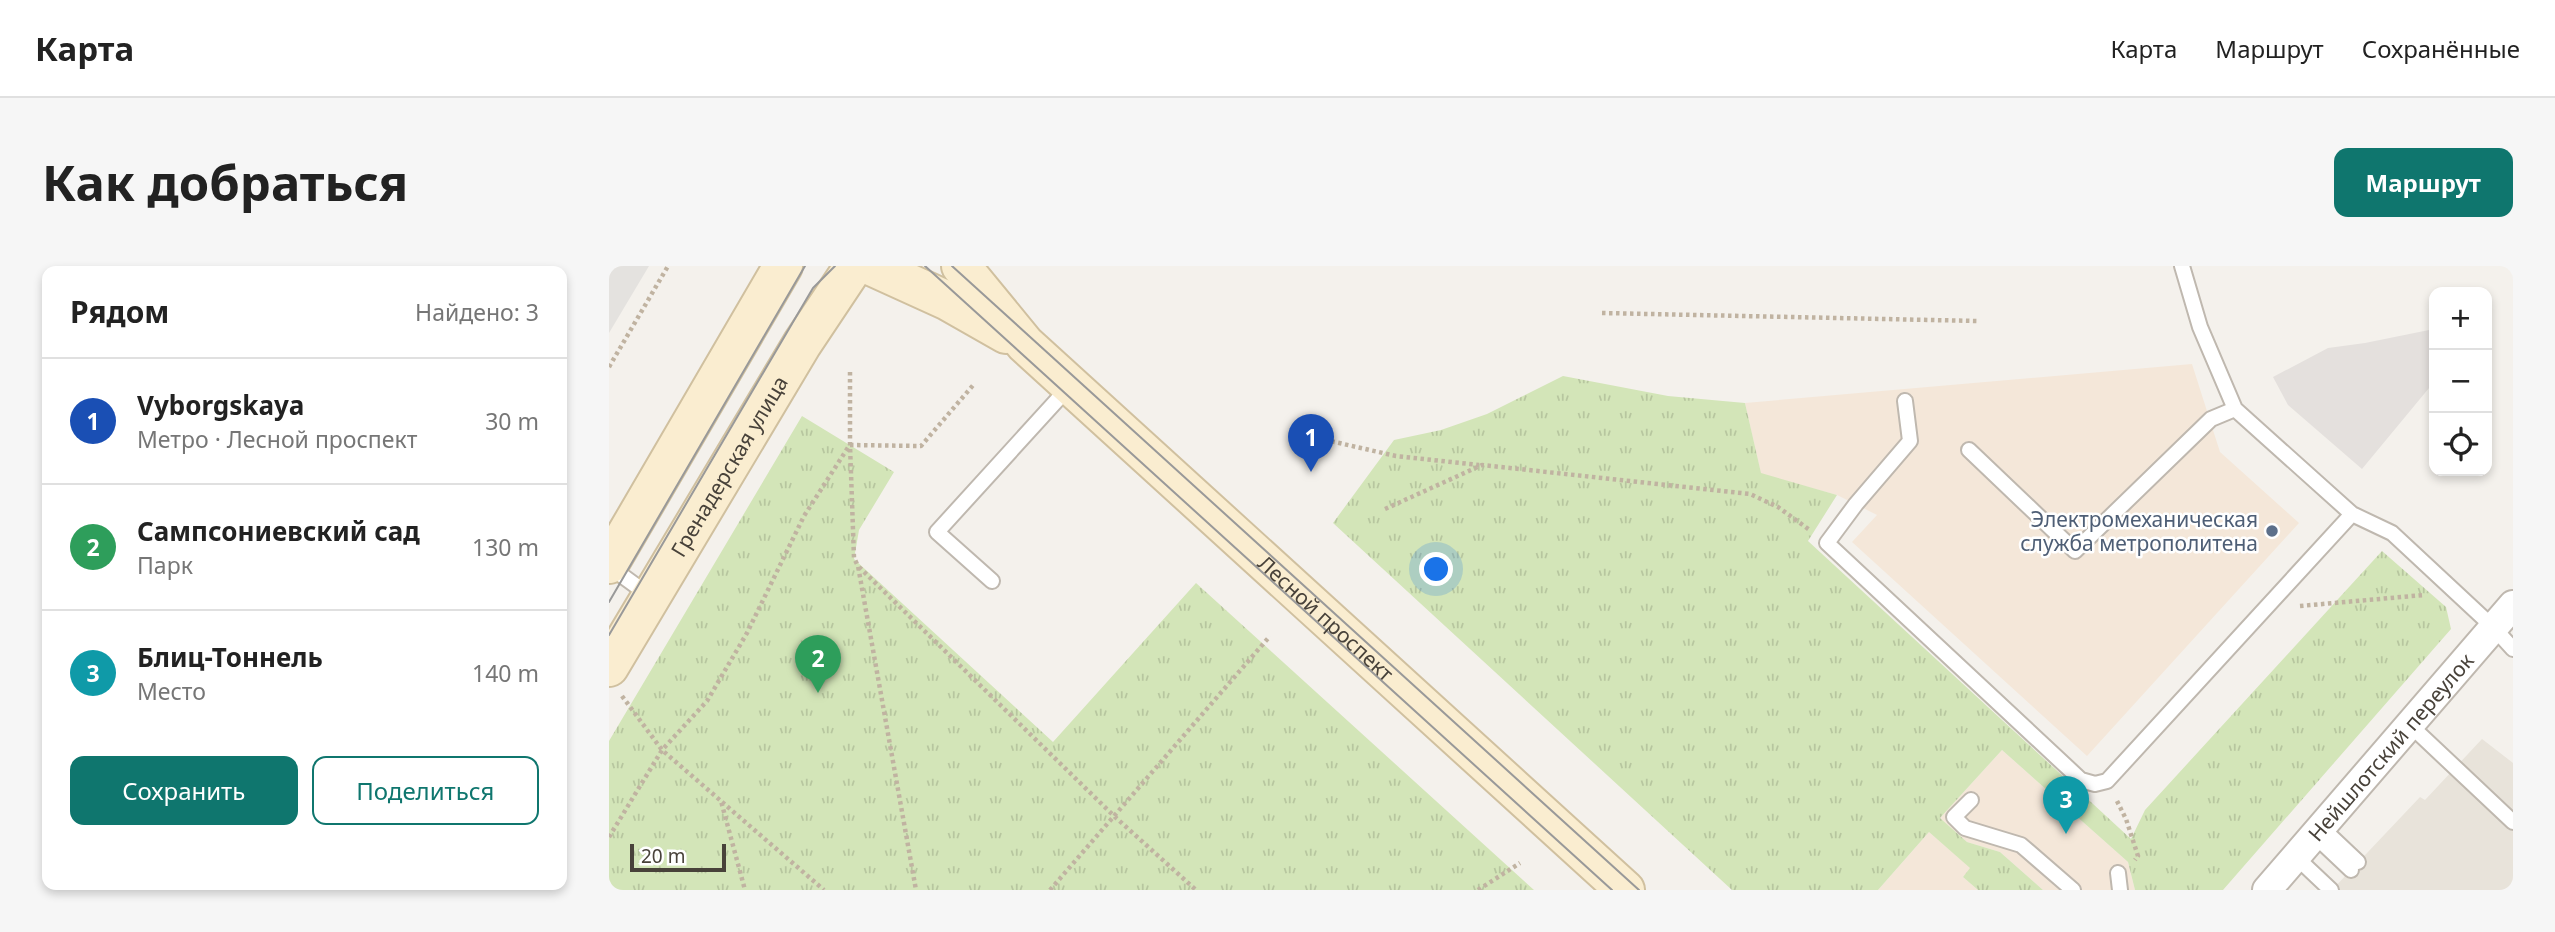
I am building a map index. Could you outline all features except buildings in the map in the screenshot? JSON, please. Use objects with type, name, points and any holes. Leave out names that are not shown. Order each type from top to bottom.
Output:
[{"type":"main road","points":[[609,565],[783,266]]},
{"type":"main road","name":"Гренадерская улица","points":[[615,681],[650,597],[802,344],[854,266]]},
{"type":"main road","name":"Лесной проспект","points":[[871,266],[948,301],[1025,344]]},
{"type":"main road","name":"Лесной проспект","points":[[961,266],[1025,344],[1625,890]]},
{"type":"street","name":"Нейшлотский переулок","points":[[2267,890],[2513,605]]},
{"type":"lane","points":[[2182,266],[2200,327],[2235,409],[2352,514],[2392,533],[2513,649]]},
{"type":"lane","points":[[992,581],[937,532],[1070,386]]},
{"type":"lane","points":[[1905,401],[1910,441],[1856,504],[1827,543],[2081,780],[2095,784],[2107,781],[2352,514]]},
{"type":"lane","points":[[1969,450],[2075,551],[2211,419],[2235,409]]},
{"type":"lane","points":[[609,565],[650,597]]},
{"type":"lane","points":[[2410,725],[2513,822]]},
{"type":"lane","points":[[1971,800],[1954,817],[1965,828],[2021,845],[2073,890]]},
{"type":"lane","points":[[2318,832],[2355,866]]},
{"type":"lane","points":[[2296,858],[2331,890]]},
{"type":"path","points":[[609,367],[668,266]]},
{"type":"path","points":[[1602,313],[1977,321]]},
{"type":"path","points":[[850,372],[854,558],[858,566],[916,890]]},
{"type":"path","points":[[850,445],[921,446],[975,383]]},
{"type":"path","points":[[1304,435],[1396,456],[1750,494],[1778,507],[1827,543]]},
{"type":"path","points":[[609,837],[662,750],[707,701],[747,633],[804,516],[850,445]]},
{"type":"path","points":[[1385,509],[1482,465]]},
{"type":"path","points":[[858,566],[1114,816],[1196,890]]},
{"type":"path","points":[[2265,609],[2456,593]]},
{"type":"path","points":[[1050,890],[1270,636]]},
{"type":"path","points":[[615,681],[662,750],[824,890]]},
{"type":"path","points":[[2107,781],[2126,819],[2138,856],[2119,883]]},
{"type":"path","points":[[721,801],[745,890]]},
{"type":"path","points":[[1478,890],[1520,863]]},
{"type":"shaded area","points":[[609,266],[649,266],[609,333]]},
{"type":"shaded area","points":[[2429,330],[2429,388],[2362,469],[2288,405],[2273,377],[2328,348]]},
{"type":"shaded area","points":[[2192,364],[2220,452],[2299,523],[2087,756],[1852,542],[1877,515],[1837,495],[1761,474],[1745,403]]},
{"type":"shaded area","points":[[2482,739],[2513,763],[2513,890],[2332,890],[2420,797],[2425,800]]},
{"type":"shaded area","points":[[2002,750],[2128,862],[2135,890],[2043,890],[2000,852],[1967,842],[1940,818]]},
{"type":"shaded area","points":[[1929,832],[1971,868],[1963,877],[1978,890],[1878,890]]},
{"type":"green space","points":[[1563,376],[1668,396],[1745,403],[1761,473],[1837,495],[1808,541],[2131,839],[2145,810],[2382,551],[2446,607],[2451,629],[2223,890],[2135,890],[2128,862],[2002,750],[1940,818],[1967,842],[2000,852],[2043,890],[1978,890],[1963,877],[1970,868],[1929,832],[1878,890],[1732,890],[1333,523],[1394,440],[1441,430],[1487,414]]},
{"type":"green space","points":[[802,416],[894,472],[859,530],[854,559],[1053,742],[1196,583],[1534,890],[609,890],[609,741]]},
{"type":"tram line","points":[[609,602],[805,266]]},
{"type":"tram line","points":[[609,635],[813,288],[835,266]]},
{"type":"tram line","points":[[925,266],[1612,890]]},
{"type":"tram line","points":[[952,266],[1639,890]]},
{"type":"place","name":"Vyborgskaya","points":[[1311,472]]},
{"type":"place","name":"Электромеханическая служба метрополитена","points":[[2272,531]]},
{"type":"place","name":"Сампсониевский сад","points":[[818,693]]},
{"type":"place","name":"Блиц-Тоннель","points":[[2066,834]]}]
